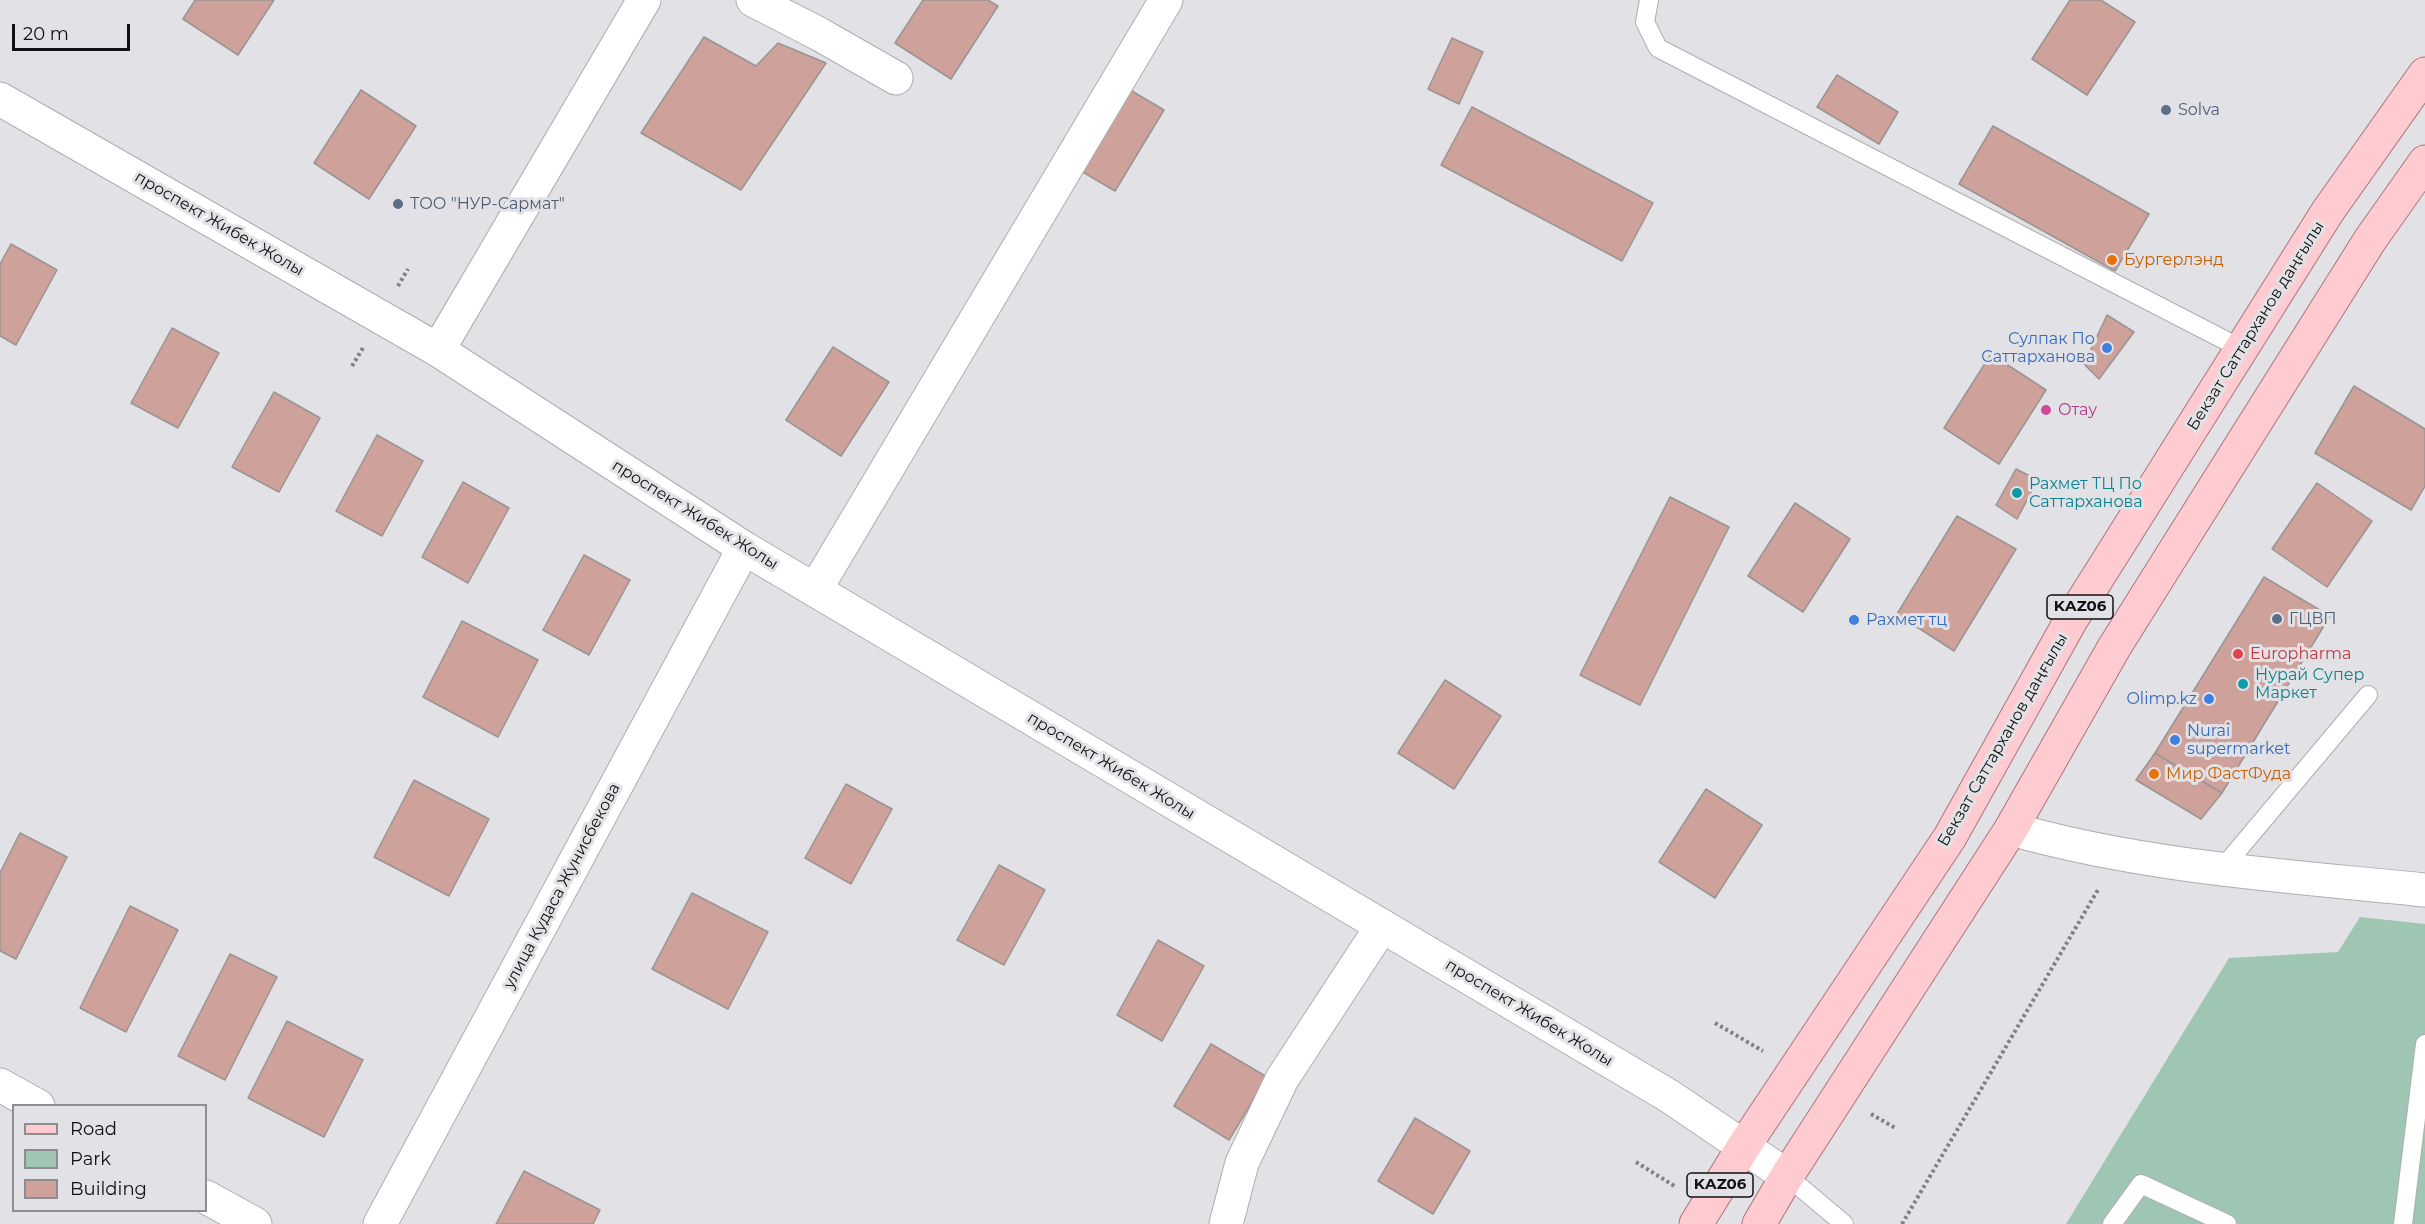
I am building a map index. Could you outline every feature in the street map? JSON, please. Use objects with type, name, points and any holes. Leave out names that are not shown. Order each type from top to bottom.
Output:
[{"type":"main road","name":"Бекзат Саттарханов даңғылы","points":[[1696,1224],[1744,1146],[1950,837],[2071,620],[2328,211],[2425,74]]},
{"type":"main road","name":"KАZ06","points":[[1759,1224],[1787,1176],[2012,829],[2115,646],[2370,240],[2425,162]]},
{"type":"street","points":[[438,350],[644,0]]},
{"type":"street","points":[[753,0],[896,78]]},
{"type":"street","points":[[814,590],[1166,0]]},
{"type":"street","name":"проспект Жибек Жолы","points":[[0,99],[438,350],[744,548],[1669,1096],[1787,1176]]},
{"type":"street","name":"улица Кудаса Жунисбекова","points":[[380,1224],[744,548]]},
{"type":"street","points":[[2012,829],[2060,843],[2221,870],[2425,890]]},
{"type":"street","points":[[1226,1224],[1242,1163],[1282,1079],[1382,926]]},
{"type":"street","points":[[0,1084],[35,1104]]},
{"type":"street","points":[[207,1198],[255,1224]]},
{"type":"lane","points":[[1649,0],[1645,22],[1658,48],[2242,349]]},
{"type":"lane","points":[[2221,870],[2368,695]]},
{"type":"lane","points":[[2403,1224],[2425,1044]]},
{"type":"lane","points":[[1787,1176],[1844,1224]]},
{"type":"lane","points":[[2112,1224],[2141,1184],[2227,1224]]},
{"type":"path","points":[[1902,1224],[2120,853]]},
{"type":"green space","points":[[2360,917],[2425,924],[2425,1224],[2066,1224],[2229,958],[2338,952]]},
{"type":"building","points":[[195,0],[274,0],[238,55],[183,19]]},
{"type":"building","points":[[923,0],[988,0],[998,6],[951,79],[895,43]]},
{"type":"building","points":[[2070,0],[2101,0],[2135,22],[2087,95],[2032,59]]},
{"type":"building","points":[[704,37],[756,66],[778,43],[826,63],[741,190],[641,133]]},
{"type":"building","points":[[1452,38],[1483,52],[1459,104],[1428,89]]},
{"type":"building","points":[[1837,75],[1898,112],[1879,144],[1817,107]]},
{"type":"building","points":[[1125,87],[1164,110],[1115,191],[1076,168]]},
{"type":"building","points":[[361,90],[416,126],[369,199],[314,163]]},
{"type":"building","points":[[1472,107],[1653,203],[1622,261],[1441,165]]},
{"type":"building","points":[[1993,126],[2149,214],[2115,271],[1959,184]]},
{"type":"building","points":[[11,244],[57,270],[16,345],[0,336],[0,264]]},
{"type":"building","name":"Сулпак По Саттарханова","points":[[2107,315],[2134,332],[2099,379],[2084,364]]},
{"type":"building","points":[[172,328],[219,353],[178,428],[131,403]]},
{"type":"building","points":[[833,347],[889,382],[841,456],[786,420]]},
{"type":"building","points":[[1991,354],[2046,390],[1999,464],[1944,428]]},
{"type":"building","points":[[2354,386],[2425,429],[2425,486],[2411,510],[2315,453]]},
{"type":"building","points":[[274,392],[320,418],[279,492],[232,467]]},
{"type":"building","points":[[377,435],[423,461],[382,536],[336,511]]},
{"type":"building","name":"Рахмет ТЦ По Саттарханова","points":[[2016,469],[2038,480],[2017,519],[1996,505]]},
{"type":"building","points":[[463,482],[509,508],[468,583],[422,557]]},
{"type":"building","points":[[2317,483],[2372,521],[2327,587],[2272,549]]},
{"type":"building","points":[[1670,497],[1729,527],[1640,705],[1580,675]]},
{"type":"building","points":[[1795,503],[1850,539],[1803,612],[1748,576]]},
{"type":"building","points":[[1957,516],[2016,549],[1954,651],[1897,614]]},
{"type":"building","points":[[584,555],[630,580],[589,655],[543,630]]},
{"type":"building","name":"Нурай Супер Маркет","points":[[2264,577],[2330,616],[2222,793],[2155,753]]},
{"type":"building","points":[[462,621],[538,660],[498,737],[423,697]]},
{"type":"building","points":[[1445,680],[1501,716],[1454,789],[1398,753]]},
{"type":"building","points":[[2155,753],[2222,793],[2201,819],[2136,780]]},
{"type":"building","points":[[414,780],[489,819],[449,896],[374,857]]},
{"type":"building","points":[[846,784],[892,809],[851,884],[805,858]]},
{"type":"building","points":[[1706,789],[1762,825],[1715,898],[1659,862]]},
{"type":"building","points":[[20,833],[67,857],[16,959],[0,951],[0,873]]},
{"type":"building","points":[[999,865],[1045,890],[1004,965],[957,940]]},
{"type":"building","points":[[692,893],[768,932],[728,1009],[652,969]]},
{"type":"building","points":[[130,906],[178,930],[126,1032],[80,1008]]},
{"type":"building","points":[[1158,940],[1204,966],[1162,1041],[1117,1015]]},
{"type":"building","points":[[230,954],[277,977],[225,1080],[178,1056]]},
{"type":"building","points":[[287,1021],[363,1060],[324,1137],[248,1098]]},
{"type":"building","points":[[1211,1044],[1267,1077],[1229,1140],[1174,1106]]},
{"type":"building","points":[[1415,1118],[1470,1151],[1433,1214],[1378,1181]]},
{"type":"building","points":[[524,1171],[600,1210],[593,1224],[496,1224]]},
{"type":"place","name":"Solva","points":[[2166,110]]},
{"type":"place","name":"ТОО \"НУР-Сармат\"","points":[[398,204]]},
{"type":"place","name":"Бургерлэнд","points":[[2112,260]]},
{"type":"place","name":"Сулпак По Саттарханова","points":[[2107,348]]},
{"type":"place","name":"Отау","points":[[2046,410]]},
{"type":"place","name":"Рахмет ТЦ По Саттарханова","points":[[2017,493]]},
{"type":"place","name":"ГЦВП","points":[[2277,619]]},
{"type":"place","name":"Рахмет тц","points":[[1854,620]]},
{"type":"place","name":"Europharma","points":[[2238,654]]},
{"type":"place","name":"Нурай Супер Маркет","points":[[2243,684]]},
{"type":"place","name":"Olimp.kz","points":[[2209,699]]},
{"type":"place","name":"Nurai supermarket","points":[[2175,740]]},
{"type":"place","name":"Мир ФастФуда","points":[[2154,774]]}]
